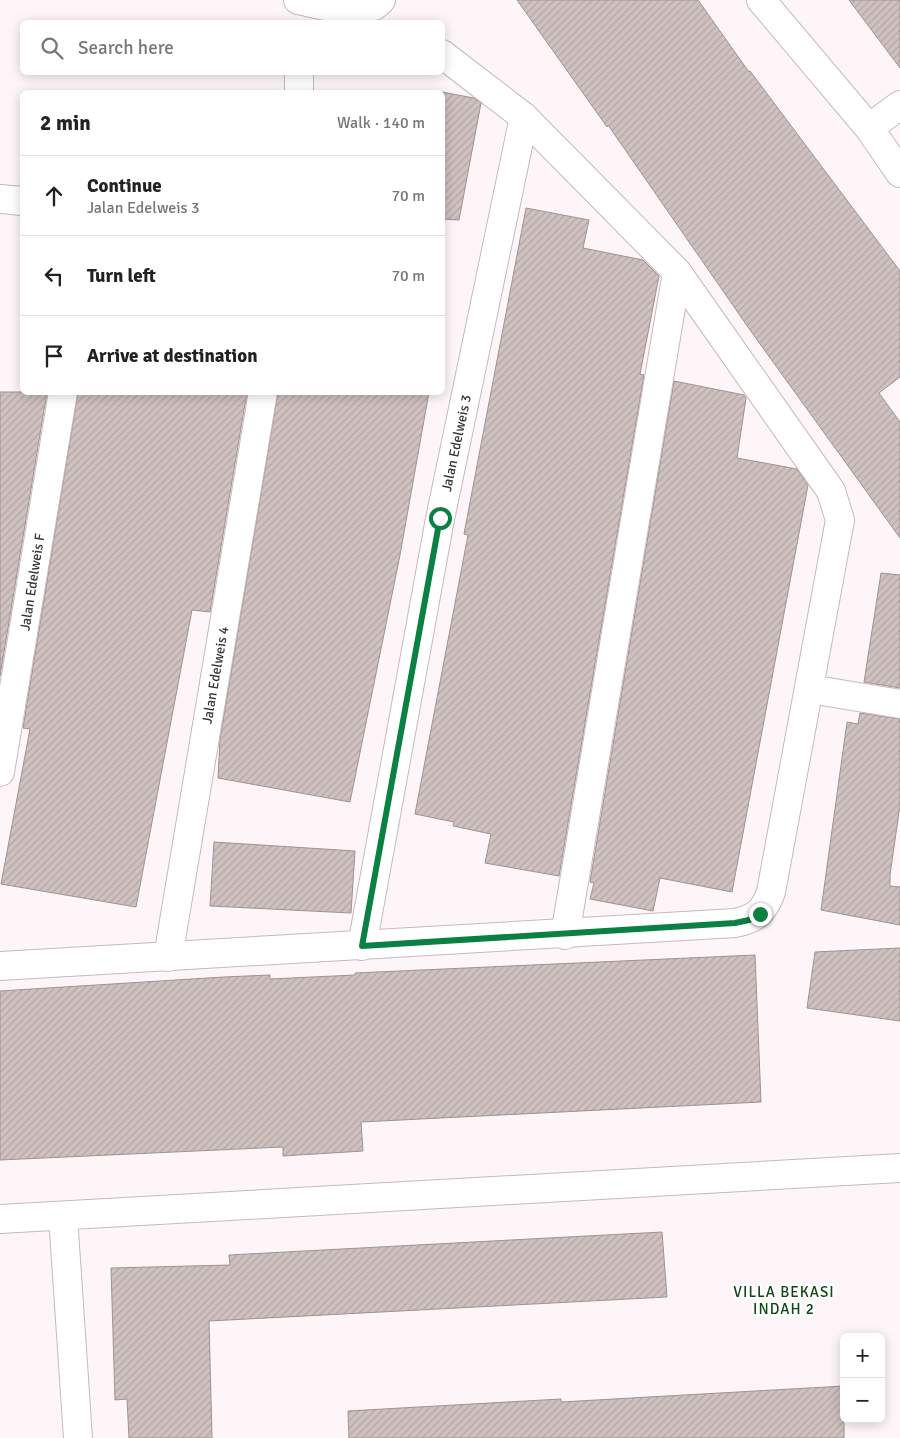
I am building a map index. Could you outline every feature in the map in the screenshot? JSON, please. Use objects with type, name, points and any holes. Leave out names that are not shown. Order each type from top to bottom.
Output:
[{"type":"street","points":[[298,0],[358,11],[376,4]]},
{"type":"street","points":[[761,0],[869,128],[900,173]]},
{"type":"street","points":[[0,966],[565,935],[735,923],[749,920],[760,914],[767,906],[772,892],[840,520],[837,506],[831,491],[678,272],[524,117],[445,56]]},
{"type":"street","points":[[299,75],[299,90]]},
{"type":"street","points":[[869,128],[900,105]]},
{"type":"street","name":"Jalan Edelweis 3","points":[[362,946],[440,518],[524,117]]},
{"type":"street","points":[[0,199],[20,201]]},
{"type":"street","points":[[565,935],[678,272]]},
{"type":"street","name":"Jalan Edelweis F","points":[[0,772],[63,395]]},
{"type":"street","name":"Jalan Edelweis 4","points":[[168,957],[262,395]]},
{"type":"street","points":[[810,689],[900,704]]},
{"type":"street","points":[[0,1219],[900,1168]]},
{"type":"street","points":[[63,1216],[78,1438]]},
{"type":"building","points":[[517,0],[698,0],[749,72],[900,271],[900,377],[879,393],[900,422],[900,538],[750,330],[608,125],[607,127]]},
{"type":"building","points":[[849,0],[900,0],[900,68]]},
{"type":"building","points":[[445,93],[474,98],[481,103],[459,220],[445,219]]},
{"type":"building","points":[[526,208],[589,220],[583,248],[643,260],[659,276],[640,374],[644,375],[559,876],[485,863],[491,834],[453,826],[454,822],[415,814],[468,535],[464,534]]},
{"type":"building","points":[[674,381],[744,395],[746,398],[737,458],[797,469],[808,485],[732,892],[660,878],[653,911],[590,899],[594,883],[590,882]]},
{"type":"building","points":[[0,392],[20,392],[20,395],[47,395],[0,676]]},
{"type":"building","points":[[78,395],[246,395],[210,612],[192,610],[136,907],[1,884],[30,729],[23,728]]},
{"type":"building","points":[[277,395],[428,395],[400,555],[350,802],[218,778],[220,739]]},
{"type":"building","points":[[881,573],[900,575],[900,688],[864,682]]},
{"type":"building","points":[[860,713],[900,719],[900,805],[890,886],[900,887],[900,925],[821,910],[847,722],[858,724]]},
{"type":"building","points":[[214,842],[355,851],[351,913],[210,906]]},
{"type":"building","points":[[900,948],[900,1021],[807,1008],[815,952]]},
{"type":"building","points":[[755,955],[761,1102],[361,1122],[363,1151],[283,1156],[283,1147],[0,1160],[0,991],[224,977],[270,975],[270,979],[355,975],[355,973]]},
{"type":"building","points":[[662,1232],[667,1297],[209,1321],[212,1438],[129,1438],[127,1399],[115,1400],[111,1268],[230,1265],[229,1255]]},
{"type":"building","points":[[840,1386],[840,1423],[844,1423],[844,1438],[349,1438],[348,1411],[561,1399],[561,1402]]},
{"type":"district","name":"VILLA BEKASI INDAH 2","points":[[784,1300]]},
{"type":"route","points":[[440,518],[362,946],[565,935],[735,923],[749,920],[760,914]]}]
